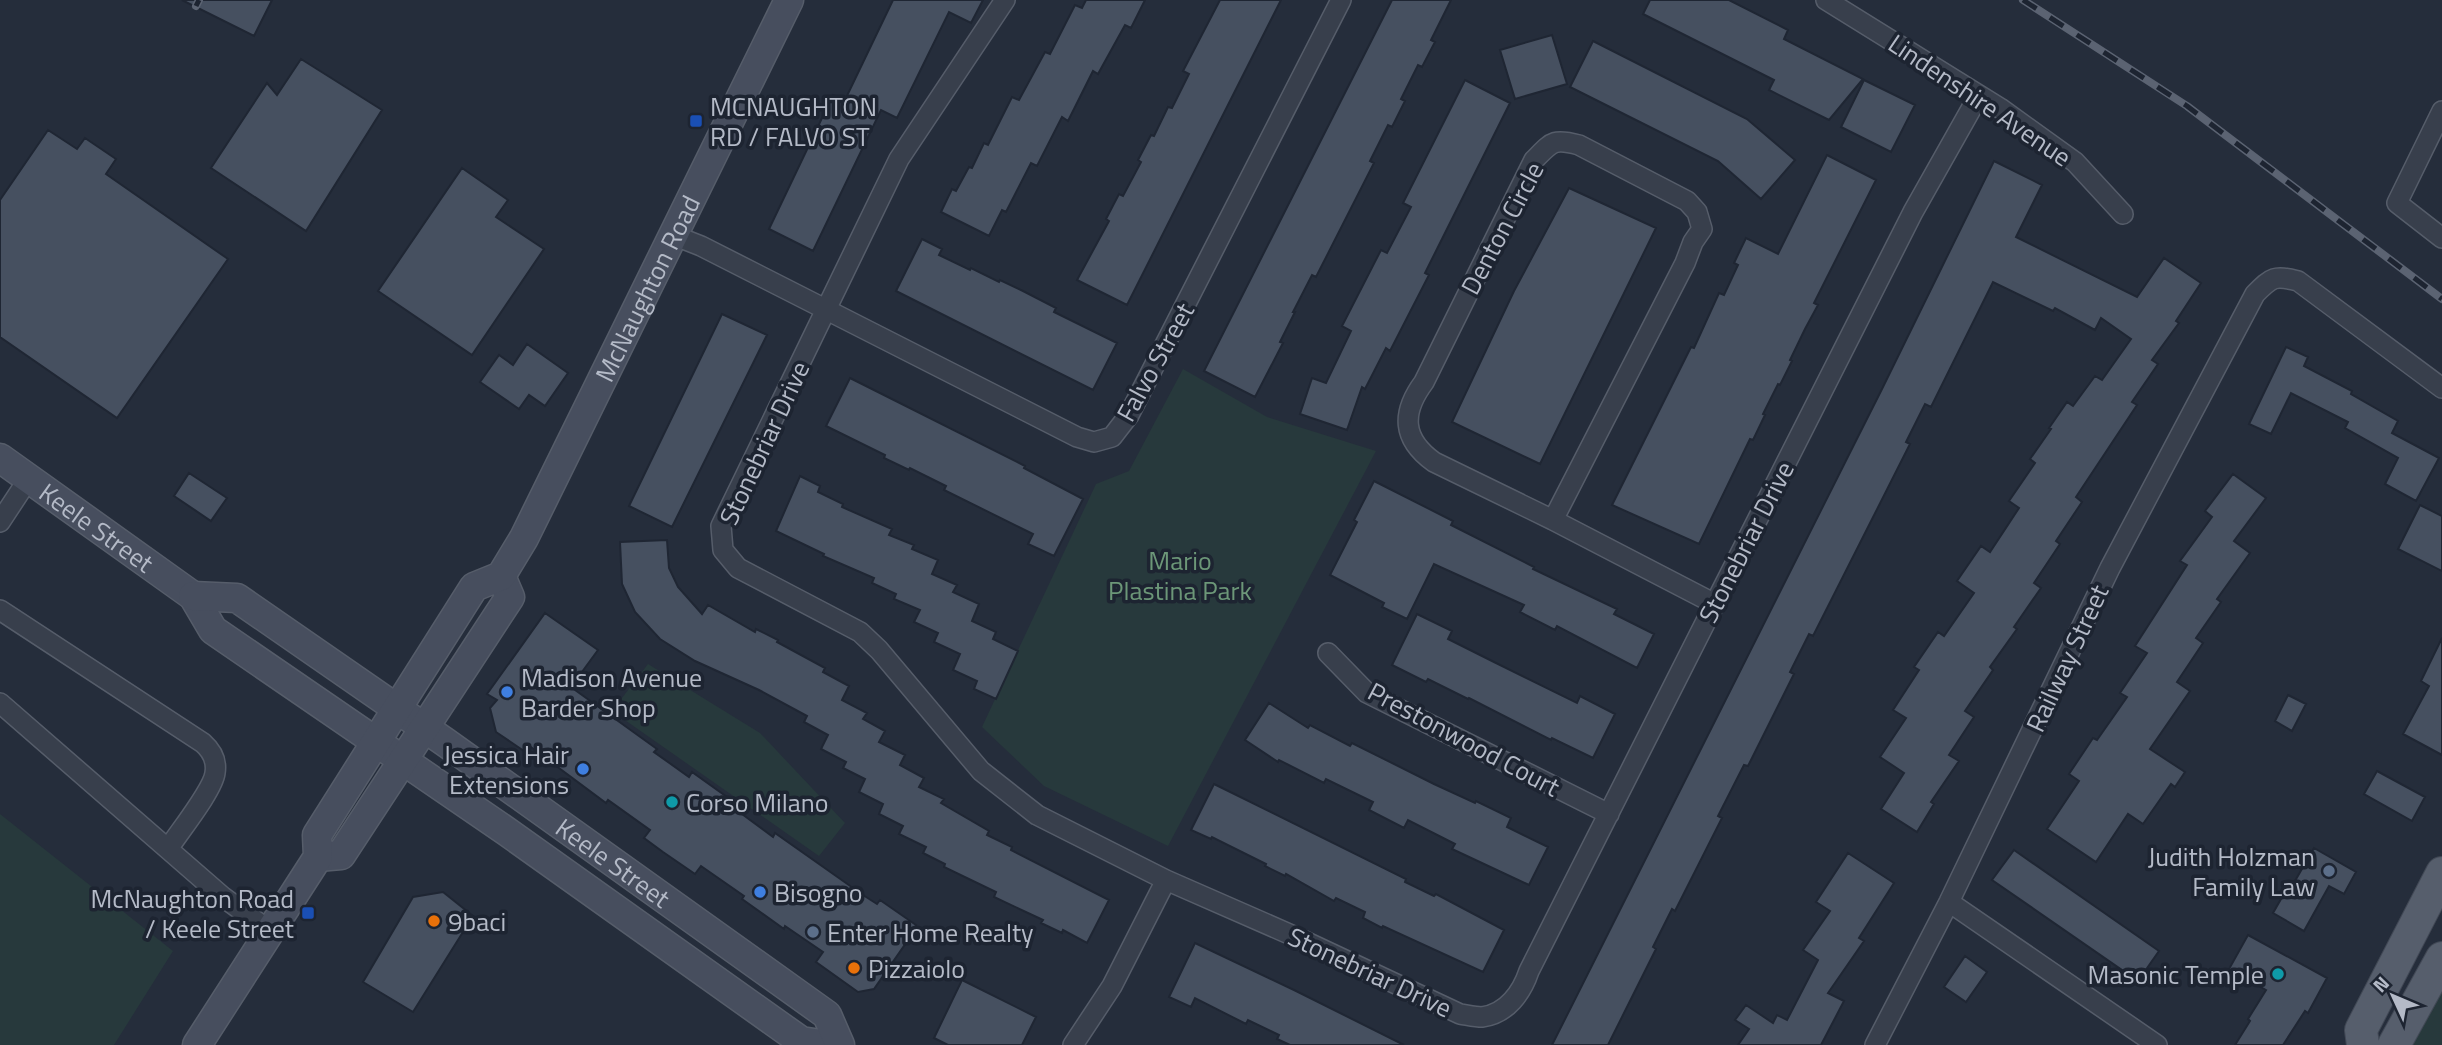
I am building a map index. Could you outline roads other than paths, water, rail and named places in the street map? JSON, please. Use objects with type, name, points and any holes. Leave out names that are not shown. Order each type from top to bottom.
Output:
[{"type":"main road","name":"McNaughton Road","points":[[501,576],[540,509],[789,0]]},
{"type":"main road","name":"Keele Street","points":[[0,458],[193,596],[213,630],[518,839],[801,1041],[827,1045]]},
{"type":"main road","points":[[197,1045],[318,857],[317,835],[474,587],[501,576],[510,597],[425,728],[341,855],[318,857]]},
{"type":"main road","name":"Keele Street","points":[[193,596],[237,598],[425,728],[827,1015],[840,1045]]},
{"type":"main road","points":[[2363,1045],[2361,1030],[2442,873]]},
{"type":"main road","points":[[2394,1045],[2442,958]]},
{"type":"street","points":[[826,311],[899,159],[1005,0]]},
{"type":"street","name":"Falvo Street","points":[[673,235],[701,246],[1077,437],[1094,442],[1112,437],[1129,415],[1163,351],[1340,0]]},
{"type":"street","name":"Lindenshire Avenue","points":[[1826,0],[1979,95],[2075,162],[2123,214]]},
{"type":"street","name":"Stonebriar Drive","points":[[826,311],[721,526],[723,550],[738,568],[860,632],[879,650],[981,771],[1037,815],[1166,880],[1296,937],[1438,1006],[1460,1014],[1483,1017],[1507,1006],[1522,991],[1529,971],[1913,212],[1979,95]]},
{"type":"street","points":[[2442,111],[2397,203],[2442,237]]},
{"type":"street","name":"Denton Circle","points":[[1553,520],[1702,229],[1698,212],[1687,201],[1579,145],[1562,140],[1551,142],[1534,160],[1424,382],[1413,397],[1406,421],[1419,451],[1434,462],[1715,604]]},
{"type":"street","name":"Railway Street","points":[[1875,1045],[1949,902],[2110,568],[2255,294],[2270,279],[2281,276],[2298,281],[2442,388]]},
{"type":"street","points":[[0,522],[29,478]]},
{"type":"street","points":[[0,610],[203,743],[210,751],[215,762],[214,778],[168,849]]},
{"type":"street","name":"Prestonwood Court","points":[[1328,653],[1367,693],[1609,814]]},
{"type":"street","points":[[0,703],[223,897],[271,932]]},
{"type":"street","points":[[1073,1045],[1112,986],[1166,880]]},
{"type":"street","points":[[1949,902],[2157,1045]]},
{"type":"railway","points":[[196,6],[199,0]]},
{"type":"railway","points":[[2023,0],[2187,106],[2442,299]]},
{"type":"place","name":"MCNAUGHTON RD / FALVO ST","points":[[696,121]]},
{"type":"place","name":"Madison Avenue Barder Shop","points":[[507,692]]},
{"type":"place","name":"Jessica Hair Extensions","points":[[583,769]]},
{"type":"place","name":"Corso Milano","points":[[672,802]]},
{"type":"place","name":"Judith Holzman Family Law","points":[[2329,871]]},
{"type":"place","name":"Bisogno","points":[[760,892]]},
{"type":"place","name":"McNaughton Road / Keele Street","points":[[308,913]]},
{"type":"place","name":"9baci","points":[[434,921]]},
{"type":"place","name":"Enter Home Realty","points":[[813,932]]},
{"type":"place","name":"Pizzaiolo","points":[[854,968]]},
{"type":"place","name":"Masonic Temple","points":[[2278,974]]},
{"type":"park label","name":"Mario Plastina Park","points":[[1180,575]]}]
